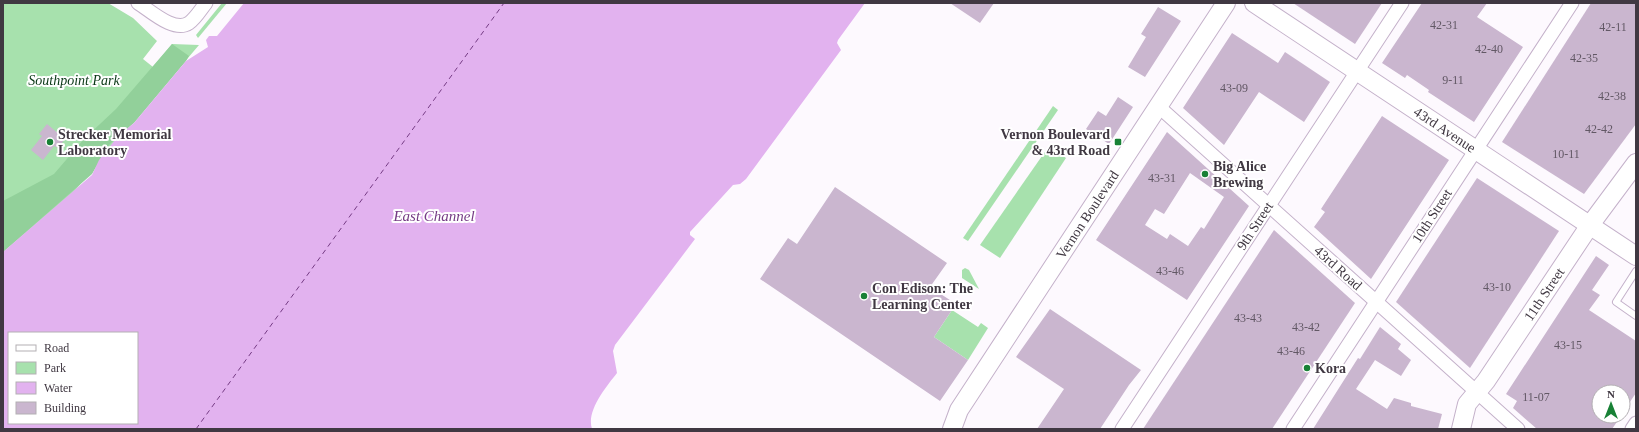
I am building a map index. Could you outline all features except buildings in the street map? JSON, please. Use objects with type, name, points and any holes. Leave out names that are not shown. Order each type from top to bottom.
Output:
[{"type":"main road","name":"Vernon Boulevard","points":[[952,429],[959,410],[1226,3]]},
{"type":"main road","name":"43rd Avenue","points":[[1254,3],[1356,72],[1636,256]]},
{"type":"main road","name":"11th Street","points":[[1461,429],[1467,404],[1486,381],[1590,225],[1636,163]]},
{"type":"street","points":[[138,3],[173,24],[181,26],[190,22],[206,3]]},
{"type":"street","name":"9th Street","points":[[1122,429],[1402,3]]},
{"type":"street","name":"10th Street","points":[[1293,429],[1572,3]]},
{"type":"street","name":"43rd Road","points":[[1158,106],[1518,429]]},
{"type":"street","points":[[1632,429],[1636,423]]},
{"type":"lane","points":[[1636,271],[1616,302],[1636,316]]},
{"type":"green space","name":"Southpoint Park","points":[[3,3],[108,3],[133,18],[157,41],[143,59],[153,67],[172,44],[199,45],[72,194],[3,252]]},
{"type":"green space","points":[[222,3],[227,3],[198,38],[196,35]]},
{"type":"green space","points":[[172,44],[189,56],[186,61],[134,123],[109,145],[92,174],[3,252],[3,201],[54,174],[84,139],[116,109]]},
{"type":"green space","points":[[1053,106],[1058,110],[968,241],[963,238]]},
{"type":"green space","points":[[1049,146],[1066,158],[1000,258],[980,245]]},
{"type":"green space","points":[[965,268],[969,270],[979,289],[962,278],[962,270]]},
{"type":"green space","points":[[952,310],[978,327],[981,323],[988,328],[968,360],[934,337]]},
{"type":"water","name":"East Channel","points":[[244,3],[865,3],[838,40],[837,43],[841,50],[746,179],[740,184],[733,185],[690,232],[690,235],[695,239],[615,345],[613,351],[617,373],[594,407],[591,422],[592,429],[3,429],[3,252],[92,175],[99,160],[119,135],[134,123],[186,61],[208,47],[206,40],[209,36],[217,36]]},
{"type":"ferry route","points":[[196,429],[504,3]]},
{"type":"place","name":"Strecker Memorial Laboratory","points":[[50,142]]},
{"type":"place","name":"Vernon Boulevard & 43rd Road","points":[[1118,142]]},
{"type":"place","name":"Big Alice Brewing","points":[[1205,174]]},
{"type":"place","name":"Con Edison: The Learning Center","points":[[864,296]]},
{"type":"place","name":"Kora","points":[[1307,368]]}]
